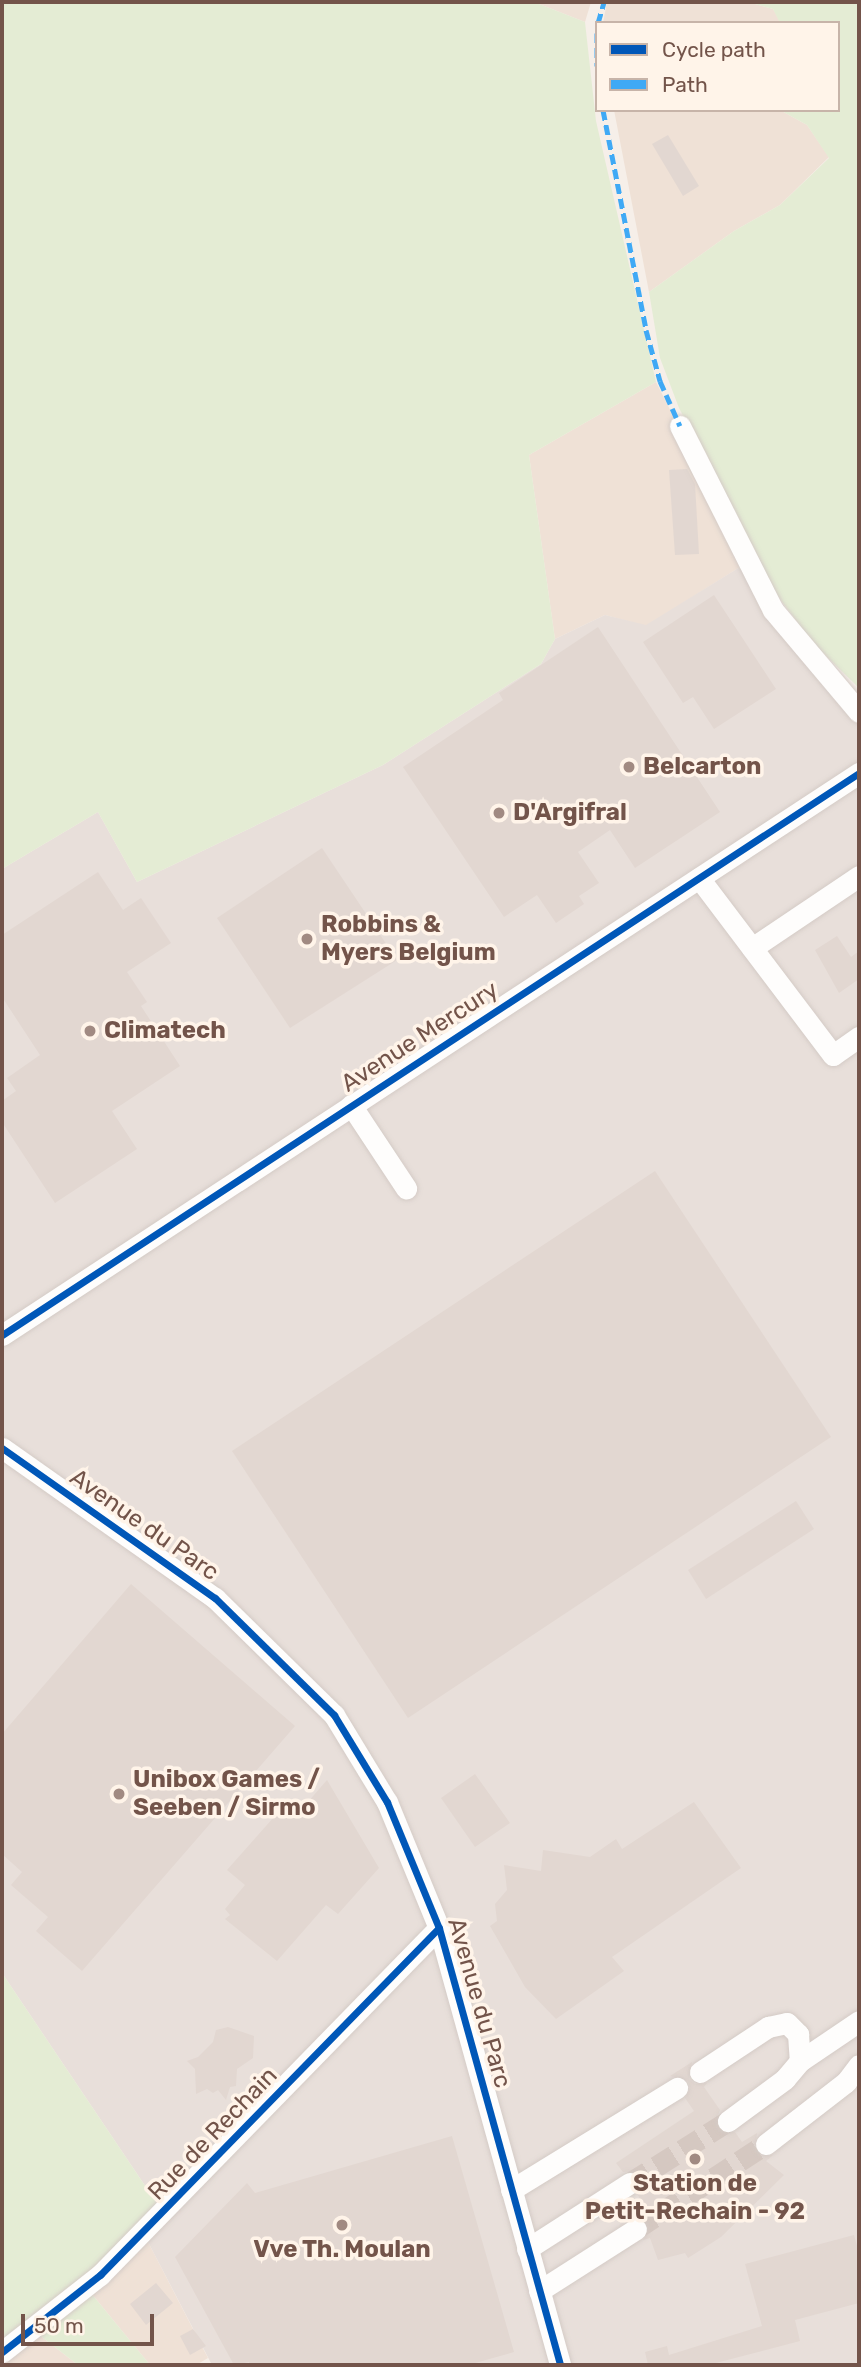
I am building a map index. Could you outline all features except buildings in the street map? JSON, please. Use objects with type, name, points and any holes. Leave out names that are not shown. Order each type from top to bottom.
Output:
[{"type":"street","points":[[680,426],[773,610],[859,712]]},
{"type":"street","name":"Avenue Mercury","points":[[2,1335],[859,773]]},
{"type":"street","points":[[752,948],[859,876]]},
{"type":"street","points":[[699,878],[833,1055],[859,1037]]},
{"type":"street","points":[[351,1105],[406,1188]]},
{"type":"street","name":"Avenue du Parc","points":[[2,1448],[215,1598],[334,1716],[387,1802],[439,1928],[560,2365]]},
{"type":"street","name":"Rue de Rechain","points":[[2,2352],[119,2257],[439,1928]]},
{"type":"street","points":[[728,2121],[785,2079],[800,2062],[859,2021]]},
{"type":"street","points":[[700,2073],[768,2027],[787,2023],[799,2034],[800,2062]]},
{"type":"street","points":[[766,2144],[846,2082],[859,2065]]},
{"type":"street","points":[[511,2190],[677,2088]]},
{"type":"street","points":[[527,2249],[630,2183]]},
{"type":"street","points":[[539,2291],[636,2229]]},
{"type":"shaded area","points":[[534,2],[591,2],[585,22]]},
{"type":"shaded area","points":[[607,2],[748,2],[773,9],[781,21],[603,21]]},
{"type":"shaded area","points":[[614,112],[784,112],[807,125],[829,157],[780,205],[734,231],[649,292]]},
{"type":"shaded area","points":[[656,382],[695,459],[740,567],[646,626],[605,615],[555,639],[529,455]]},
{"type":"shaded area","points":[[740,567],[859,726],[859,2365],[212,2365],[147,2240],[158,2205],[2,1973],[2,869],[98,812],[137,882],[383,765],[541,664],[555,639],[605,615],[646,625]]},
{"type":"shaded area","points":[[147,2240],[208,2358],[196,2365],[150,2365],[91,2293]]},
{"type":"shaded area","points":[[38,2334],[78,2365],[2,2365],[2,2360]]},
{"type":"green space","points":[[2,2],[534,2],[585,22],[596,121],[656,382],[529,455],[555,639],[541,664],[383,765],[137,882],[98,812],[2,869]]},
{"type":"green space","points":[[748,2],[859,2],[859,688],[813,643],[774,591],[679,408],[660,358],[649,292],[734,231],[780,205],[829,158],[807,125],[784,112],[840,112],[840,21],[779,21],[773,9]]},
{"type":"green space","points":[[2,1973],[158,2205],[108,2259],[2,2341]]},
{"type":"green space","points":[[91,2293],[150,2365],[78,2365],[38,2334]]},
{"type":"tunnel","points":[[630,2183],[728,2121]]},
{"type":"tunnel","points":[[636,2229],[766,2144]]},
{"type":"marked path","points":[[599,21],[604,2]]},
{"type":"marked path","points":[[603,112],[646,330],[660,381],[680,426]]},
{"type":"cycle path","points":[[2,1335],[859,773]]},
{"type":"cycle path","points":[[2,1448],[215,1598],[334,1715],[387,1802],[439,1928],[560,2365]]},
{"type":"cycle path","points":[[2,2352],[100,2275],[439,1928]]},
{"type":"place","name":"Belcarton","points":[[629,767]]},
{"type":"place","name":"D'Argifral","points":[[499,813]]},
{"type":"place","name":"Robbins & Myers Belgium","points":[[307,939]]},
{"type":"place","name":"Climatech","points":[[90,1031]]},
{"type":"place","name":"Unibox Games / Seeben / Sirmo","points":[[119,1794]]},
{"type":"place","name":"Station de Petit-Rechain - 92","points":[[695,2159]]},
{"type":"place","name":"Vve Th. Moulan","points":[[342,2225]]}]
